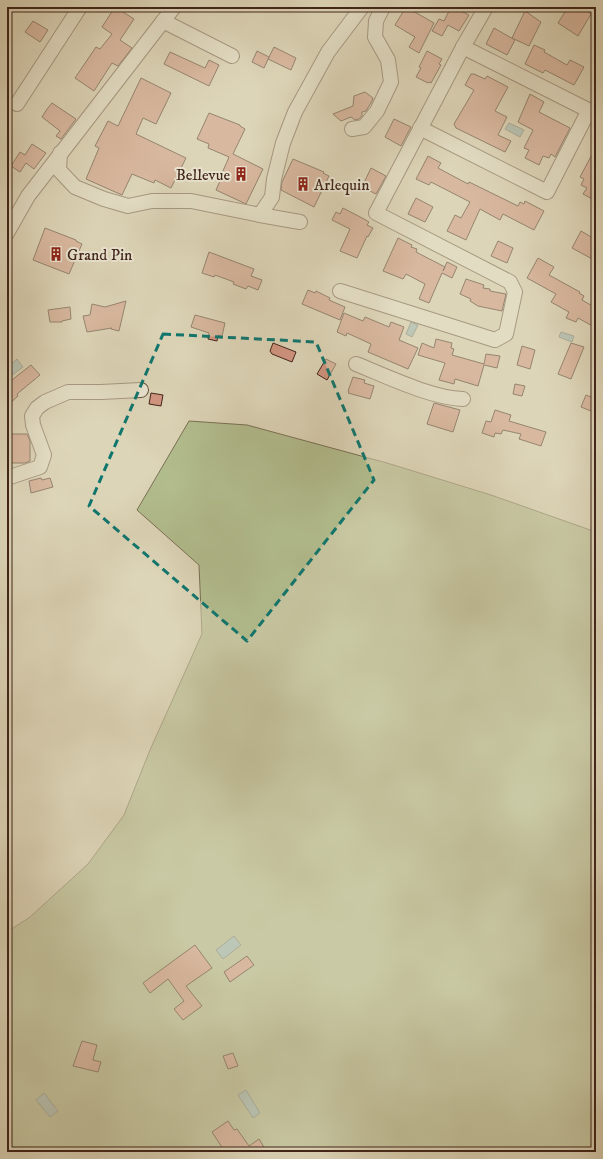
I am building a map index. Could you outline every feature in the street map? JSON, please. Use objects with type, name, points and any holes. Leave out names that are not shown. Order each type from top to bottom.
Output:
[{"type":"street","points":[[17,104],[80,7]]},
{"type":"street","points":[[7,233],[28,196],[174,7]]},
{"type":"street","points":[[260,215],[272,197],[274,179],[283,143],[295,112],[328,52],[362,7]]},
{"type":"street","points":[[352,129],[364,127],[377,111],[391,82],[388,60],[375,37],[376,21],[383,7]]},
{"type":"street","points":[[340,291],[495,340],[506,334],[515,292],[510,282],[376,213],[463,47],[486,7]]},
{"type":"street","points":[[163,21],[232,56]]},
{"type":"street","points":[[420,128],[547,192],[592,112],[463,47]]},
{"type":"street","points":[[60,153],[59,170],[75,187],[104,199],[128,206],[152,201],[192,201],[300,222]]},
{"type":"street","points":[[356,364],[418,388],[453,399],[463,399]]},
{"type":"street","points":[[7,478],[40,467],[44,455],[33,425],[32,416],[37,408],[45,402],[68,392],[141,390]]},
{"type":"highlighted area","points":[[163,334],[316,342],[374,480],[247,641],[89,506]]},
{"type":"green space","points":[[189,421],[247,425],[387,463],[491,495],[596,532],[596,1152],[7,1152],[7,932],[30,917],[88,864],[124,815],[150,750],[202,634],[199,565],[137,510]]},
{"type":"water","points":[[509,123],[524,130],[520,137],[505,129]]},
{"type":"water","points":[[411,322],[418,325],[412,337],[406,334]]},
{"type":"water","points":[[561,332],[574,336],[572,342],[559,337]]},
{"type":"water","points":[[17,359],[23,367],[7,379],[7,367]]},
{"type":"water","points":[[234,936],[241,945],[223,959],[216,950]]},
{"type":"water","points":[[246,1090],[260,1113],[253,1118],[238,1095]]},
{"type":"water","points":[[44,1093],[58,1111],[50,1117],[36,1100]]},
{"type":"building","points":[[115,7],[134,19],[120,40],[132,48],[118,66],[112,63],[94,91],[75,78],[96,47],[100,49],[112,34],[102,27]]},
{"type":"building","points":[[406,7],[434,23],[419,53],[409,47],[415,37],[395,25]]},
{"type":"building","points":[[568,7],[580,7],[591,14],[578,36],[558,23]]},
{"type":"building","points":[[450,9],[455,12],[457,9],[469,15],[459,31],[448,25],[442,36],[432,31],[439,19],[444,21]]},
{"type":"building","points":[[525,11],[541,22],[529,46],[512,38]]},
{"type":"building","points":[[33,21],[48,30],[40,42],[25,32]]},
{"type":"building","points":[[494,28],[515,40],[507,55],[486,44]]},
{"type":"building","points":[[534,45],[545,50],[544,52],[567,65],[570,60],[584,67],[574,85],[545,70],[543,73],[525,64]]},
{"type":"building","points":[[274,47],[296,58],[291,70],[268,59]]},
{"type":"building","points":[[257,51],[269,57],[264,68],[252,62]]},
{"type":"building","points":[[427,51],[442,59],[439,64],[441,65],[431,83],[416,77]]},
{"type":"building","points":[[170,52],[205,68],[209,60],[219,65],[209,86],[164,64]]},
{"type":"building","points":[[471,74],[485,79],[487,76],[508,87],[495,111],[507,117],[498,135],[511,141],[505,152],[456,128],[454,124],[474,90],[465,85]]},
{"type":"building","points":[[141,78],[171,93],[156,124],[143,118],[136,134],[186,158],[171,188],[155,180],[154,183],[132,174],[122,195],[86,179],[99,148],[95,146],[108,121],[118,126]]},
{"type":"building","points":[[365,92],[373,98],[366,111],[362,112],[362,116],[359,119],[355,120],[351,117],[341,121],[333,114],[353,106],[354,96]]},
{"type":"building","points":[[530,94],[544,102],[539,112],[570,128],[555,157],[551,154],[549,158],[543,156],[539,165],[525,158],[529,150],[524,148],[533,130],[518,122]]},
{"type":"building","points":[[52,103],[76,119],[61,139],[56,136],[60,131],[42,117]]},
{"type":"building","points":[[209,113],[240,125],[245,129],[233,154],[263,169],[246,204],[216,190],[229,157],[208,148],[209,144],[197,139]]},
{"type":"building","points":[[394,119],[411,127],[401,146],[385,137]]},
{"type":"building","points":[[32,144],[46,153],[34,169],[26,163],[20,172],[11,166],[20,152],[25,155]]},
{"type":"building","points":[[596,147],[596,201],[583,194],[587,188],[581,185],[584,179],[580,177]]},
{"type":"building","points":[[428,156],[441,163],[438,168],[468,184],[469,182],[518,206],[520,202],[524,204],[525,201],[544,211],[534,230],[503,214],[500,220],[480,209],[466,240],[447,231],[455,215],[461,218],[470,202],[431,182],[429,185],[416,179]]},
{"type":"building","name":"Arlequin","points":[[293,159],[324,172],[323,173],[329,176],[314,207],[281,190],[282,182]]},
{"type":"building","points":[[371,168],[386,176],[376,194],[362,187]]},
{"type":"building","points":[[416,198],[433,207],[425,222],[408,214]]},
{"type":"building","points":[[343,208],[369,222],[367,225],[373,228],[368,237],[367,236],[357,258],[340,251],[350,229],[332,220],[336,212],[340,214]]},
{"type":"building","name":"Grand Pin","points":[[45,228],[76,240],[82,244],[69,274],[33,260]]},
{"type":"building","points":[[581,231],[593,238],[591,242],[596,245],[596,261],[572,248]]},
{"type":"building","points":[[398,238],[412,245],[411,247],[417,249],[416,252],[445,267],[447,262],[457,267],[452,278],[442,273],[429,303],[419,299],[425,284],[406,274],[403,279],[383,271]]},
{"type":"building","points":[[498,241],[513,248],[507,263],[491,256]]},
{"type":"building","points":[[209,252],[254,269],[251,276],[262,280],[258,290],[248,286],[246,289],[233,284],[234,282],[215,275],[214,277],[202,273]]},
{"type":"building","points":[[538,258],[554,267],[549,275],[580,292],[579,293],[584,296],[582,300],[596,308],[596,328],[578,318],[576,322],[566,318],[569,312],[551,302],[556,294],[527,278]]},
{"type":"building","points":[[466,279],[484,285],[483,288],[490,289],[490,291],[506,294],[502,311],[478,306],[470,301],[471,299],[460,294]]},
{"type":"building","points":[[308,290],[315,293],[316,291],[330,298],[329,300],[345,307],[340,320],[302,304]]},
{"type":"building","points":[[126,301],[119,331],[111,329],[112,328],[87,332],[83,316],[90,315],[92,304],[105,307]]},
{"type":"building","points":[[70,307],[71,319],[62,322],[50,322],[48,310]]},
{"type":"building","points":[[344,313],[363,321],[365,317],[389,327],[391,322],[404,327],[399,340],[418,348],[408,369],[368,352],[371,344],[347,333],[346,336],[337,332]]},
{"type":"building","points":[[195,315],[225,323],[222,336],[218,335],[217,341],[208,339],[209,333],[191,327]]},
{"type":"building","points":[[436,339],[452,343],[451,348],[454,349],[452,355],[484,364],[486,354],[500,356],[497,368],[484,365],[478,386],[455,379],[454,384],[439,380],[445,363],[418,355],[422,343],[434,348]]},
{"type":"building","points":[[273,343],[296,352],[292,362],[272,354],[270,351]]},
{"type":"building","points":[[571,343],[584,347],[571,379],[558,374]]},
{"type":"building","points":[[522,346],[535,350],[530,369],[517,365]]},
{"type":"building","points":[[326,359],[336,364],[327,380],[317,374]]},
{"type":"building","points":[[31,365],[40,375],[17,394],[18,396],[7,406],[7,382],[8,383]]},
{"type":"building","points":[[353,377],[365,380],[364,383],[374,386],[370,399],[348,393]]},
{"type":"building","points":[[515,384],[525,386],[522,396],[513,394]]},
{"type":"building","points":[[151,393],[163,395],[161,406],[149,404]]},
{"type":"building","points":[[586,395],[596,399],[596,413],[581,407]]},
{"type":"building","points":[[434,403],[460,410],[453,432],[427,424]]},
{"type":"building","points":[[495,410],[511,415],[509,421],[546,432],[541,446],[519,439],[521,434],[503,430],[501,434],[495,433],[494,437],[482,433],[486,421],[491,422]]},
{"type":"building","points":[[7,434],[27,434],[30,441],[30,461],[25,463],[7,463]]},
{"type":"building","points":[[41,478],[42,480],[50,478],[53,487],[31,493],[29,481]]},
{"type":"building","points":[[195,945],[212,968],[186,986],[202,1006],[183,1020],[174,1009],[184,1001],[168,979],[150,993],[143,983]]},
{"type":"building","points":[[247,956],[254,965],[230,982],[224,972]]},
{"type":"building","points":[[82,1041],[97,1045],[93,1060],[101,1062],[98,1072],[73,1066]]},
{"type":"building","points":[[233,1053],[238,1066],[228,1069],[223,1056]]},
{"type":"building","points":[[228,1121],[234,1130],[237,1129],[249,1146],[259,1139],[267,1152],[225,1152],[212,1132]]},
{"type":"place","name":"Bellevue","points":[[241,174]]},
{"type":"place","name":"Arlequin","points":[[303,184]]},
{"type":"place","name":"Grand Pin","points":[[56,254]]}]
